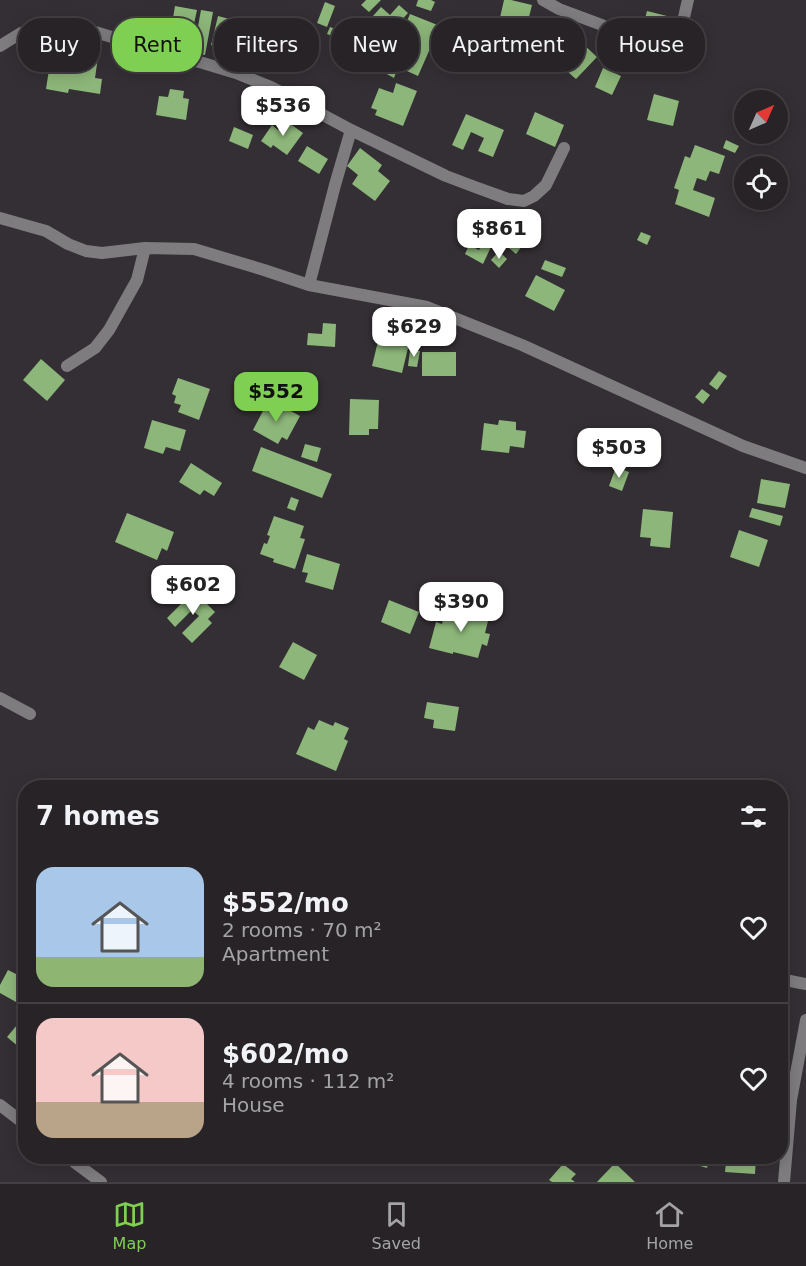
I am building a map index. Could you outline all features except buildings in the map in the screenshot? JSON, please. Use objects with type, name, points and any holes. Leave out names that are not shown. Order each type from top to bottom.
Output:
[{"type":"street","points":[[543,0],[559,9],[602,25],[637,48],[656,58],[664,59],[678,37],[688,0]]},
{"type":"street","points":[[0,46],[21,33],[41,25],[57,24],[79,27],[203,63],[271,87],[351,130],[455,180],[524,201],[534,196],[546,185],[564,148]]},
{"type":"street","points":[[309,285],[351,130]]},
{"type":"street","points":[[0,218],[46,231],[86,251],[102,252],[145,248],[194,249],[309,285],[428,307],[522,345],[743,446],[806,468]]},
{"type":"street","points":[[67,366],[95,348],[109,330],[137,280],[145,248]]},
{"type":"street","points":[[0,698],[30,714]]},
{"type":"street","points":[[788,981],[806,984]]},
{"type":"street","points":[[788,1127],[790,1100],[806,1020]]},
{"type":"street","points":[[0,1105],[18,1119]]},
{"type":"street","points":[[77,1164],[101,1182]]},
{"type":"street","points":[[784,1182],[785,1164]]}]
